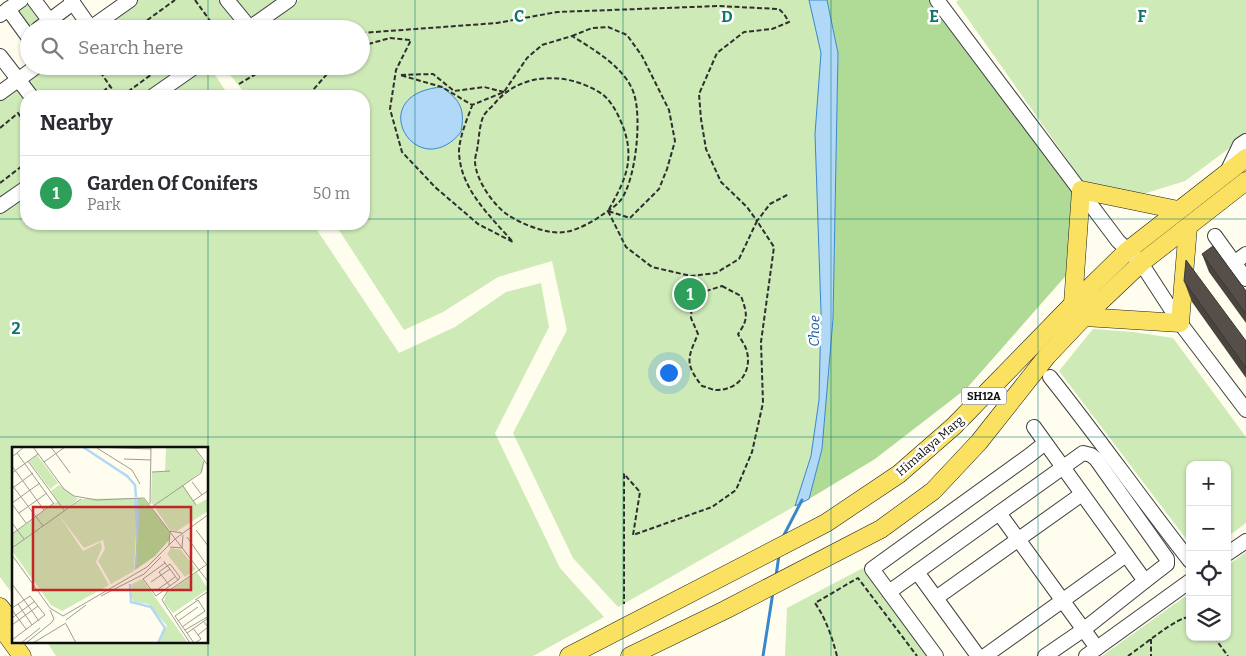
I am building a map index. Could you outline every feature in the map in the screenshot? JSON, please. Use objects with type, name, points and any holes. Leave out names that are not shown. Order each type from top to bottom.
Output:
[{"type":"main road","name":"Himalaya Marg","points":[[630,656],[725,610],[881,530],[933,491],[979,442],[1047,356],[1078,310],[1127,251],[1246,158]]},
{"type":"main road","name":"Himalaya Marg","points":[[569,656],[826,523],[899,474],[954,426],[1078,310],[1246,181]]},
{"type":"main road","points":[[1178,210],[1080,190],[1078,310],[1180,323],[1188,227]]},
{"type":"main road","points":[[0,607],[12,623]]},
{"type":"main road","points":[[0,626],[12,642]]},
{"type":"main road","points":[[13,644],[22,656]]},
{"type":"main road","points":[[27,644],[36,656]]},
{"type":"street","points":[[20,23],[4,12],[21,0]]},
{"type":"street","points":[[34,0],[34,20]]},
{"type":"street","points":[[98,20],[112,5],[130,0]]},
{"type":"street","points":[[227,0],[243,20]]},
{"type":"street","points":[[260,20],[289,0]]},
{"type":"street","points":[[49,20],[72,2],[84,20]]},
{"type":"street","points":[[943,2],[1080,190],[1127,251],[1141,263],[1180,323],[1246,410]]},
{"type":"street","points":[[0,56],[26,90]]},
{"type":"street","points":[[0,93],[25,75]]},
{"type":"street","points":[[162,90],[183,75]]},
{"type":"street","points":[[1226,173],[1240,145],[1246,141]]},
{"type":"street","points":[[0,206],[20,192]]},
{"type":"street","points":[[1215,236],[1246,279]]},
{"type":"street","points":[[1234,262],[1246,254]]},
{"type":"street","points":[[1050,377],[1103,444],[1186,556]]},
{"type":"street","points":[[1034,427],[1145,581]]},
{"type":"street","points":[[936,656],[872,569],[1045,443]]},
{"type":"street","points":[[889,592],[1083,453],[1091,455],[1166,555],[1167,564],[1083,630],[1045,656]]},
{"type":"street","points":[[936,598],[1082,494]]},
{"type":"street","points":[[1000,513],[1083,630],[1091,652],[1186,584]]},
{"type":"street","points":[[1231,551],[1246,541]]},
{"type":"street","points":[[985,656],[1126,555]]},
{"type":"street","points":[[917,572],[978,656]]},
{"type":"path","points":[[147,20],[175,0]]},
{"type":"path","points":[[195,0],[209,20]]},
{"type":"path","points":[[370,32],[497,22],[557,12],[720,6],[779,9],[788,22],[772,29],[744,32],[717,53],[699,94],[706,149],[721,182],[747,207],[774,247],[761,342],[763,403],[752,452],[736,490],[712,507],[633,535],[640,492],[624,474],[624,604]]},
{"type":"path","points":[[572,36],[601,54],[624,76],[634,94],[638,131],[635,157],[630,179],[621,200],[591,222],[564,232],[534,228],[506,214],[484,190],[475,162],[483,116],[504,92],[526,58],[542,45],[592,28],[608,27],[627,35],[642,56],[669,110],[675,141],[668,169],[660,189],[630,218],[608,211]]},
{"type":"path","points":[[370,44],[390,38],[411,40],[396,70],[390,109],[402,152],[435,187],[478,224],[513,242],[478,202],[464,178],[459,150],[472,105],[529,81],[554,77],[582,84],[603,95],[622,122],[628,147],[627,167],[623,185],[608,211]]},
{"type":"path","points":[[472,105],[442,87],[400,75],[433,74],[454,92],[484,87],[504,92]]},
{"type":"path","points":[[102,75],[113,90]]},
{"type":"path","points":[[130,90],[151,75]]},
{"type":"path","points":[[238,84],[254,75]]},
{"type":"path","points":[[313,90],[326,75]]},
{"type":"path","points":[[104,90],[110,86]]},
{"type":"path","points":[[0,128],[18,113],[20,116]]},
{"type":"path","points":[[0,183],[20,168]]},
{"type":"path","points":[[608,211],[626,247],[652,267],[691,276],[716,273],[739,259],[757,221],[770,204],[789,194]]},
{"type":"path","points":[[722,286],[742,296],[747,314],[744,326],[738,334],[747,351],[748,367],[742,380],[730,388],[724,389],[716,390],[702,386],[688,364],[690,352],[698,334],[691,318],[692,301],[703,292],[722,286]]},
{"type":"path","points":[[836,656],[829,628],[815,603],[858,578],[917,656]]},
{"type":"path","points":[[1128,656],[1171,624],[1186,616]]},
{"type":"path","points":[[1151,640],[1151,656]]},
{"type":"path","points":[[1217,641],[1228,656]]},
{"type":"green space","points":[[27,0],[44,19],[21,20],[12,10]]},
{"type":"green space","points":[[136,0],[225,0],[239,20],[108,20]]},
{"type":"green space","points":[[237,0],[277,0],[252,18]]},
{"type":"green space","points":[[299,0],[809,0],[821,53],[815,134],[821,312],[819,400],[811,456],[795,506],[618,607],[573,558],[513,433],[567,330],[552,261],[498,277],[443,312],[404,330],[339,230],[370,230],[370,90],[242,90],[230,75],[370,75],[370,20],[271,20]]},
{"type":"green space","points":[[827,0],[929,0],[1075,194],[1077,263],[967,388],[875,459],[809,499],[822,449],[833,319],[838,53]]},
{"type":"green space","points":[[959,0],[1246,0],[1246,136],[1185,181],[1143,194],[1107,190],[1083,182],[956,2]]},
{"type":"green space","points":[[32,75],[215,75],[225,90],[20,90],[20,230],[317,230],[399,353],[455,327],[506,292],[541,283],[549,327],[495,433],[560,568],[604,617],[533,656],[56,656],[48,644],[209,644],[209,447],[12,447],[12,593],[0,577],[0,98]]},
{"type":"green space","points":[[1093,329],[1173,338],[1246,437],[1246,523],[1231,534],[1231,461],[1186,461],[1186,539],[1059,371]]},
{"type":"green space","points":[[1246,552],[1246,656],[1102,656],[1186,596],[1186,641],[1231,641],[1231,563]]},
{"type":"green space","points":[[863,568],[927,656],[785,656],[787,608]]},
{"type":"water","points":[[809,0],[827,0],[838,53],[833,319],[822,449],[809,499],[795,506],[811,456],[819,400],[821,312],[815,134],[821,53]]},
{"type":"water","points":[[442,87],[454,97],[460,106],[462,111],[461,132],[446,145],[431,149],[418,146],[408,138],[402,126],[401,114],[407,102],[420,92]]},
{"type":"building","points":[[1213,246],[1246,291],[1246,314],[1202,254]]},
{"type":"building","points":[[1186,260],[1246,341],[1246,368],[1184,281]]},
{"type":"waterway","name":"Choe","points":[[783,537],[802,500]]},
{"type":"waterway","name":"Choe","points":[[776,576],[779,555]]},
{"type":"waterway","name":"Choe","points":[[763,656],[773,592]]},
{"type":"place","name":"Garden Of Conifers","points":[[690,294]]}]
